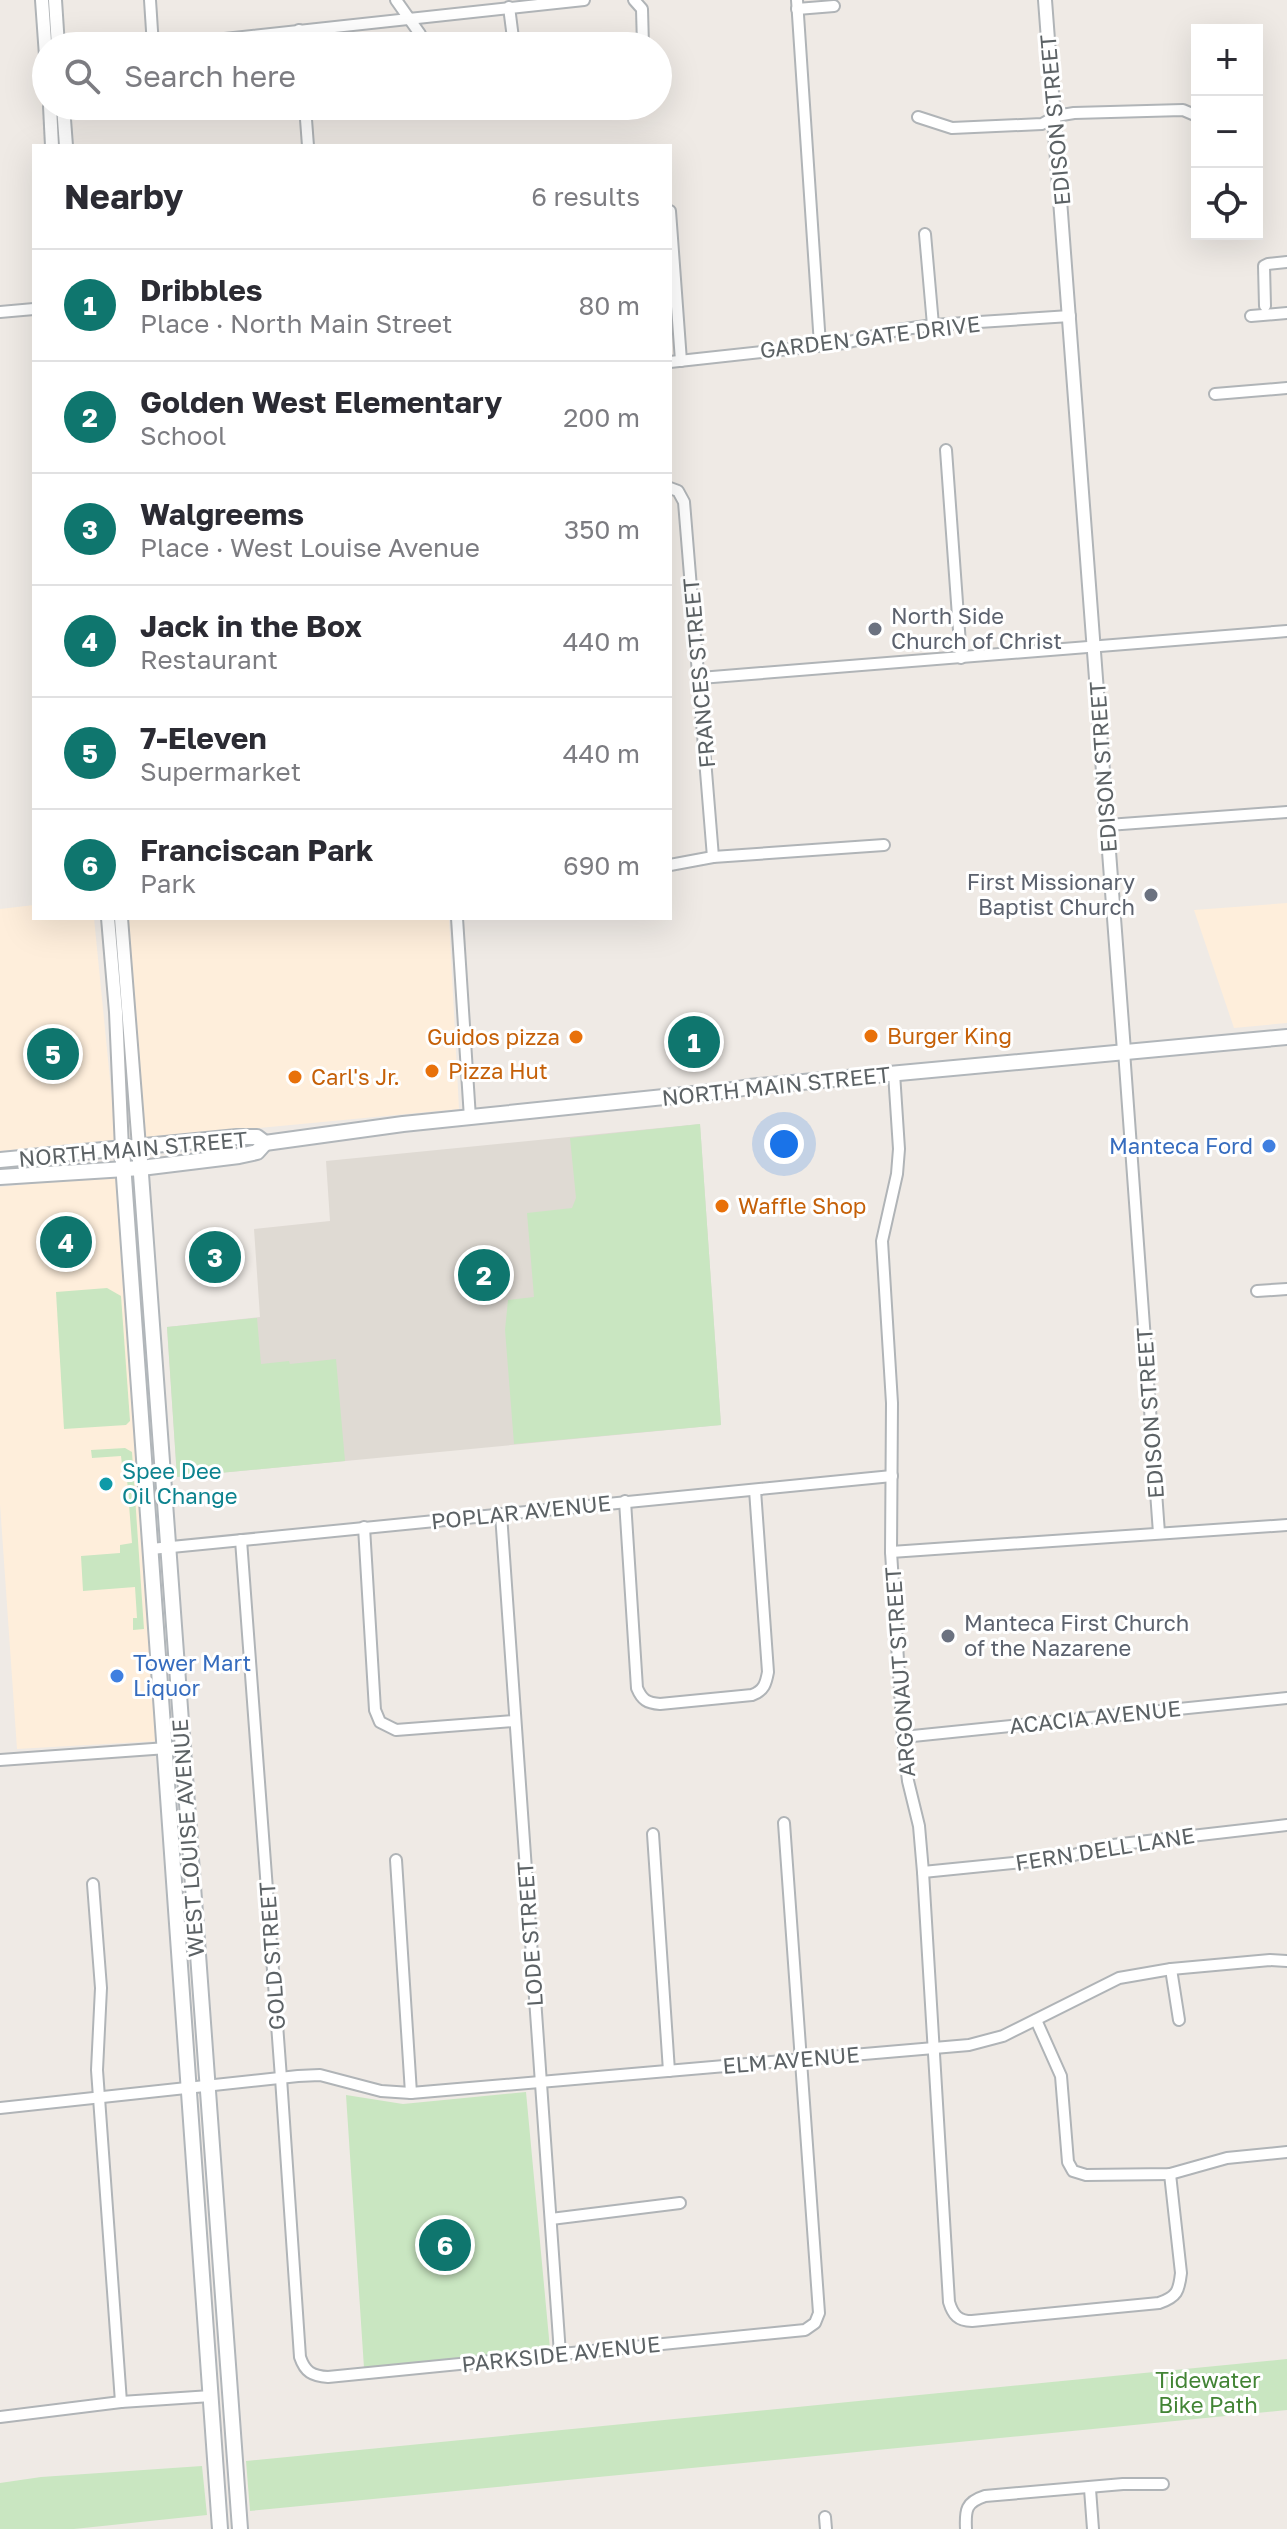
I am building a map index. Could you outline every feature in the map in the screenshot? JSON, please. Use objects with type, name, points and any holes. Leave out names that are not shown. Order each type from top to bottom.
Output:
[{"type":"main road","name":"NORTH MAIN STREET","points":[[0,1177],[141,1168],[257,1152],[265,1143],[389,1125],[809,1080],[1287,1037]]},
{"type":"main road","name":"NORTH MAIN STREET","points":[[0,1160],[257,1137],[265,1143]]},
{"type":"main road","name":"WEST LOUISE AVENUE","points":[[139,1147],[240,2529]]},
{"type":"main road","name":"WEST LOUISE AVENUE","points":[[122,1149],[220,2529]]},
{"type":"street","points":[[42,0],[44,32]]},
{"type":"street","points":[[55,0],[57,32]]},
{"type":"street","points":[[150,0],[152,32]]},
{"type":"street","points":[[396,0],[419,32]]},
{"type":"street","points":[[282,32],[584,0]]},
{"type":"street","points":[[634,0],[642,9],[643,32]]},
{"type":"street","name":"EDISON STREET","points":[[1045,0],[1159,1533]]},
{"type":"street","points":[[820,345],[797,4],[834,6]]},
{"type":"street","points":[[509,7],[512,32]]},
{"type":"street","points":[[918,117],[952,128],[1042,124],[1056,116],[1146,110],[1183,110],[1191,113]]},
{"type":"street","points":[[51,120],[52,144]]},
{"type":"street","points":[[64,120],[66,144]]},
{"type":"street","points":[[306,120],[308,144]]},
{"type":"street","points":[[925,234],[933,325]]},
{"type":"street","points":[[672,261],[676,362]]},
{"type":"street","points":[[1265,306],[1264,266],[1287,262]]},
{"type":"street","points":[[0,312],[32,309]]},
{"type":"street","points":[[1251,316],[1287,313]]},
{"type":"street","name":"GARDEN GATE DRIVE","points":[[676,362],[845,343],[933,325],[1070,316]]},
{"type":"street","points":[[1215,394],[1287,388]]},
{"type":"street","points":[[946,450],[961,658]]},
{"type":"street","name":"FRANCES STREET","points":[[674,490],[684,502],[713,857]]},
{"type":"street","points":[[700,678],[1287,631]]},
{"type":"street","points":[[1108,825],[1287,812]]},
{"type":"street","points":[[672,865],[713,857],[884,845]]},
{"type":"street","points":[[108,920],[122,1149]]},
{"type":"street","points":[[121,920],[139,1147]]},
{"type":"street","points":[[457,920],[470,1118]]},
{"type":"street","name":"ARGONAUT STREET","points":[[894,1073],[899,1149],[897,1174],[882,1241],[892,1403],[891,1552],[903,1737],[908,1781],[919,1826],[923,1872],[949,2302],[955,2316],[972,2321],[1159,2303],[1171,2299],[1176,2294],[1181,2273],[1170,2174]]},
{"type":"street","points":[[1257,1291],[1287,1289]]},
{"type":"street","name":"POPLAR AVENUE","points":[[151,1549],[892,1476]]},
{"type":"street","points":[[625,1501],[637,1688],[641,1698],[660,1704],[752,1695],[760,1692],[766,1684],[768,1672],[755,1490]]},
{"type":"street","name":"LODE STREET","points":[[501,1514],[560,2354]]},
{"type":"street","points":[[891,1552],[1287,1525]]},
{"type":"street","points":[[364,1527],[375,1710],[380,1722],[396,1730],[514,1721]]},
{"type":"street","name":"GOLD STREET","points":[[241,1540],[300,2357],[305,2370]]},
{"type":"street","name":"ACACIA AVENUE","points":[[903,1737],[1287,1698]]},
{"type":"street","points":[[0,1760],[181,1747]]},
{"type":"street","points":[[784,1823],[800,2058]]},
{"type":"street","name":"FERN DELL LANE","points":[[923,1872],[1064,1858],[1104,1846],[1287,1825]]},
{"type":"street","points":[[653,1834],[669,2071]]},
{"type":"street","points":[[396,1860],[411,2093]]},
{"type":"street","points":[[93,1884],[101,1988],[97,2070],[121,2402]]},
{"type":"street","name":"ELM AVENUE","points":[[0,2108],[320,2075],[381,2091],[411,2093],[541,2084],[979,2043],[1003,2036],[1119,1978],[1171,1969],[1287,1961]]},
{"type":"street","points":[[1171,1969],[1179,2020]]},
{"type":"street","points":[[1036,2020],[1061,2076],[1067,2157],[1073,2171],[1078,2174],[1170,2174],[1227,2158],[1287,2152]]},
{"type":"street","name":"PARKSIDE AVENUE","points":[[305,2370],[328,2377],[805,2330],[815,2323],[819,2313],[800,2058]]},
{"type":"street","points":[[551,2219],[680,2203]]},
{"type":"street","points":[[0,2417],[121,2402],[211,2396]]},
{"type":"street","points":[[966,2524],[969,2504],[985,2496],[1123,2484],[1163,2484]]},
{"type":"street","points":[[1090,2489],[1093,2529]]},
{"type":"street","points":[[825,2517],[826,2529]]},
{"type":"shaded area","points":[[1287,903],[1287,1023],[1234,1028],[1194,910]]},
{"type":"shaded area","points":[[32,905],[32,920],[94,920],[116,1140],[0,1151],[0,909]]},
{"type":"shaded area","points":[[124,920],[449,920],[459,1109],[144,1139]]},
{"type":"shaded area","points":[[700,1124],[721,1425],[177,1477],[167,1327],[260,1317],[254,1229],[330,1221],[326,1161]]},
{"type":"shaded area","points":[[118,1175],[158,1741],[17,1749],[0,1504],[0,1187]]},
{"type":"green space","points":[[700,1124],[721,1425],[514,1444],[505,1330],[508,1300],[534,1297],[527,1213],[572,1208],[576,1198],[570,1138]]},
{"type":"green space","points":[[107,1288],[121,1296],[130,1421],[126,1425],[64,1429],[56,1292]]},
{"type":"green space","points":[[257,1318],[261,1364],[336,1359],[345,1461],[177,1477],[167,1327]]},
{"type":"green space","points":[[125,1448],[132,1452],[144,1629],[133,1630],[133,1618],[137,1618],[135,1587],[83,1591],[81,1556],[120,1553],[120,1545],[132,1543],[126,1466],[122,1465],[121,1456],[92,1458],[91,1450]]},
{"type":"green space","points":[[526,2092],[550,2349],[364,2368],[346,2095],[403,2104]]},
{"type":"green space","name":"Tidewater Bike Path","points":[[1287,2359],[1287,2410],[250,2511],[246,2461]]},
{"type":"green space","points":[[202,2466],[207,2515],[74,2529],[0,2529],[0,2483],[41,2477]]},
{"type":"place","name":"North Side Church of Christ","points":[[875,629]]},
{"type":"place","name":"First Missionary Baptist Church","points":[[1151,895]]},
{"type":"place","name":"Burger King","points":[[871,1036]]},
{"type":"place","name":"Guidos pizza","points":[[576,1037]]},
{"type":"place","name":"Dribbles","points":[[694,1042]]},
{"type":"place","name":"7-Eleven","points":[[53,1054]]},
{"type":"place","name":"Pizza Hut","points":[[432,1071]]},
{"type":"place","name":"Carl's Jr.","points":[[295,1077]]},
{"type":"place","name":"Manteca Ford","points":[[1269,1146]]},
{"type":"place","name":"Waffle Shop","points":[[722,1206]]},
{"type":"place","name":"Jack in the Box","points":[[66,1242]]},
{"type":"place","name":"Walgreems","points":[[215,1257]]},
{"type":"place","name":"Golden West Elementary","points":[[484,1275]]},
{"type":"place","name":"Spee Dee Oil Change","points":[[106,1484]]},
{"type":"place","name":"Manteca First Church of the Nazarene","points":[[948,1636]]},
{"type":"place","name":"Tower Mart Liquor","points":[[117,1676]]},
{"type":"place","name":"Franciscan Park","points":[[445,2245]]}]
